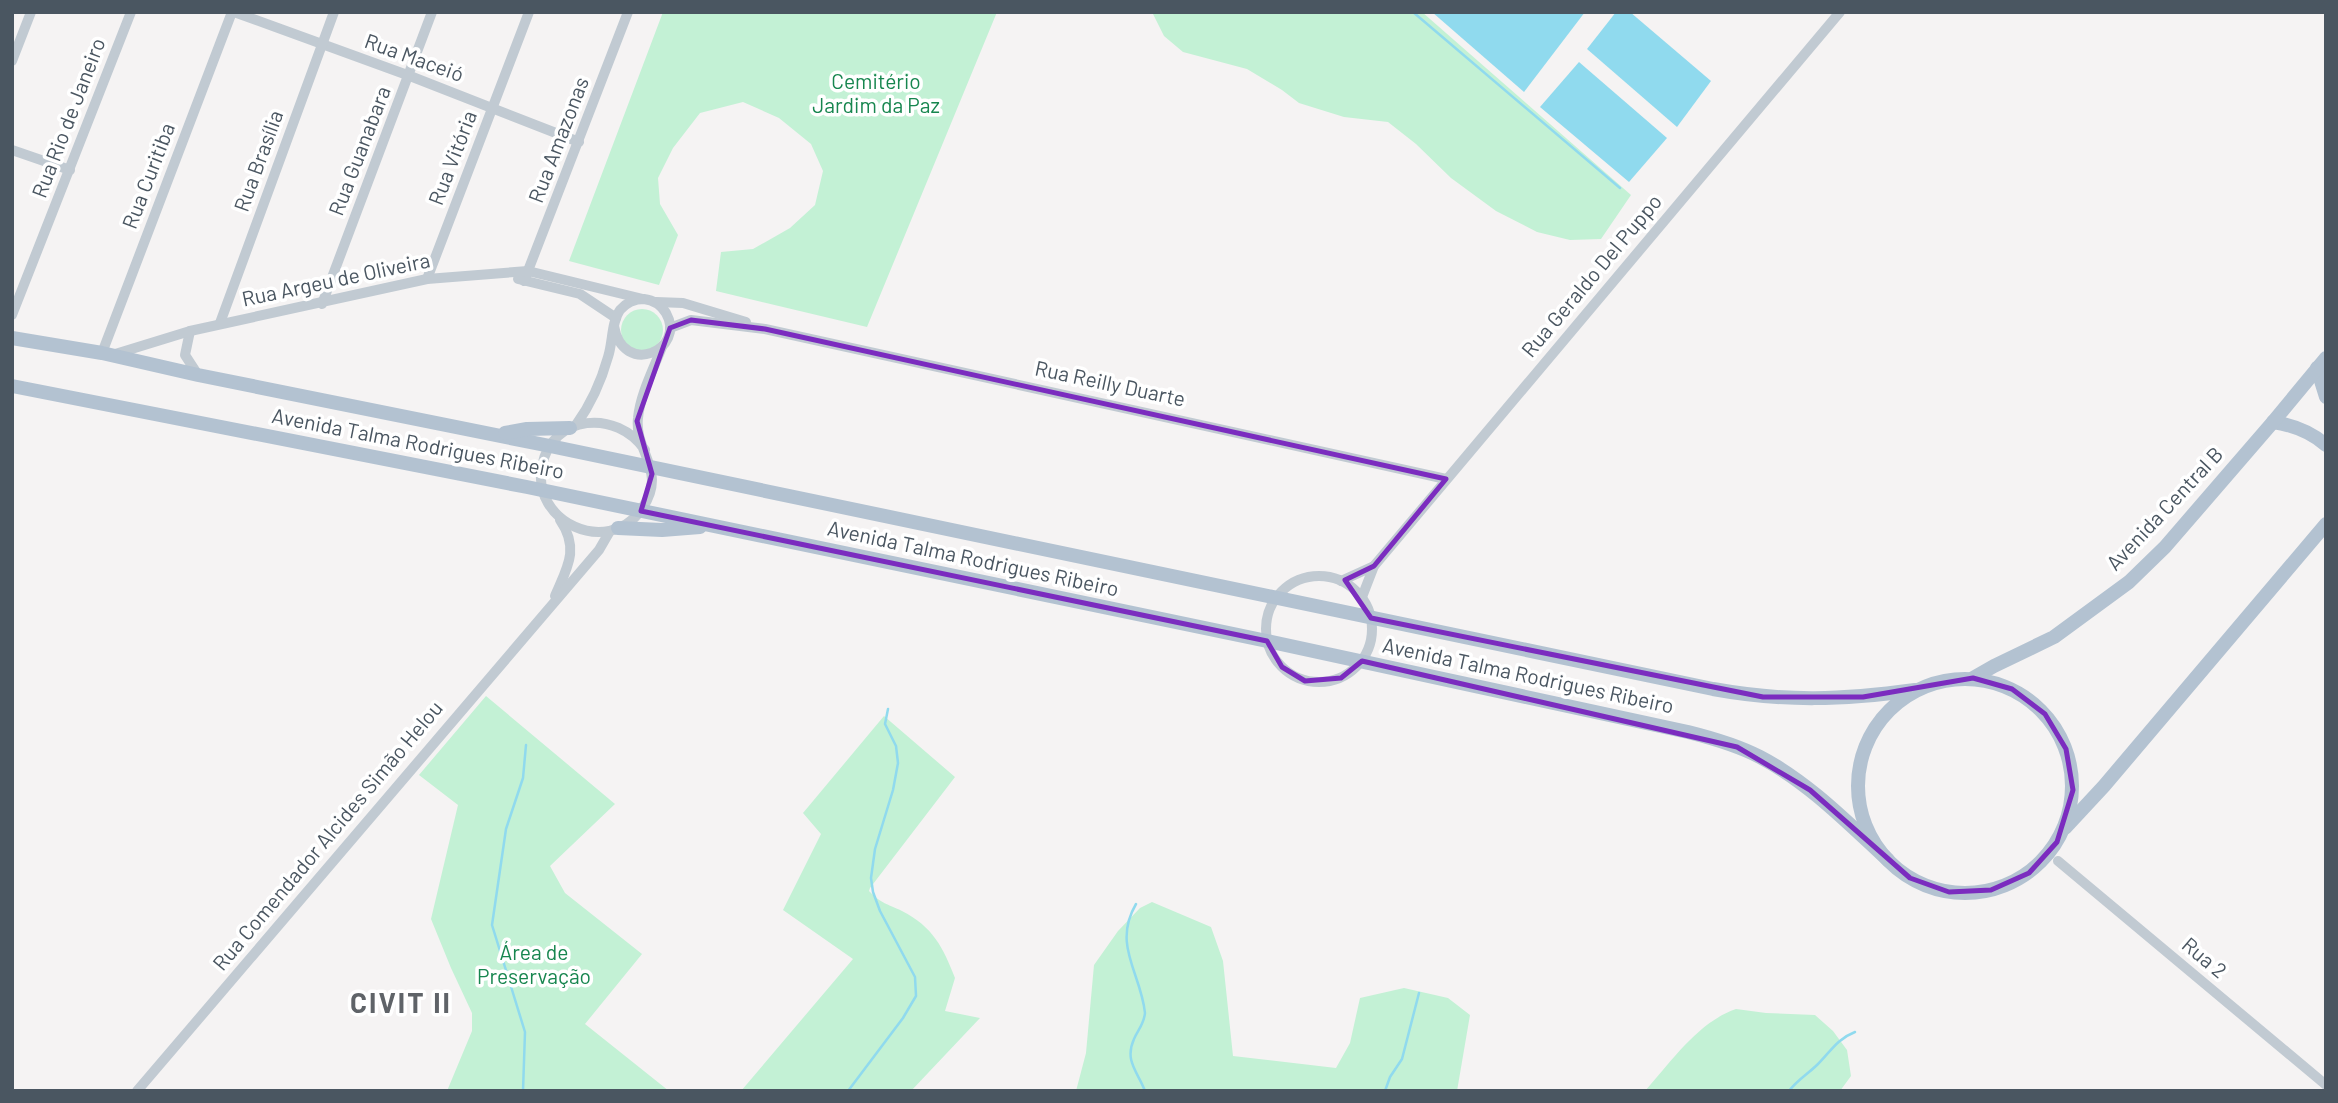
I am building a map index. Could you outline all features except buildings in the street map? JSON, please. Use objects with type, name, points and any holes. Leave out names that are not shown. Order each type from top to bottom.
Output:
[{"type":"main road","name":"Avenida Talma Rodrigues Ribeiro","points":[[12,338],[107,354],[1739,694],[1813,700],[1915,690]]},
{"type":"main road","points":[[2322,363],[2326,397]]},
{"type":"main road","name":"Avenida Central B","points":[[1973,678],[2054,637],[2129,582],[2165,547],[2322,363]]},
{"type":"main road","name":"Avenida Talma Rodrigues Ribeiro","points":[[12,386],[714,526],[1688,732],[1737,747],[1784,772],[1810,790],[1888,860]]},
{"type":"main road","points":[[2273,422],[2292,425],[2326,445]]},
{"type":"main road","points":[[496,435],[527,429],[573,427]]},
{"type":"main road","name":"Avenida Central B","points":[[2064,829],[2073,790],[2066,749],[2045,714],[2012,689],[1973,678],[1933,683],[1915,690],[1894,704],[1878,723],[1866,744],[1859,768],[1858,793],[1862,817],[1872,840],[1888,860],[1910,878],[1949,892],[1977,893],[2004,886],[2029,873],[2049,853],[2064,829],[2326,524]]},
{"type":"main road","points":[[614,530],[714,526]]},
{"type":"street","points":[[12,61],[31,12]]},
{"type":"street","name":"Rua Rio de Janeiro","points":[[12,315],[131,12]]},
{"type":"street","name":"Rua Maceió","points":[[233,12],[410,76],[579,142]]},
{"type":"street","name":"Rua Curitiba","points":[[107,354],[233,12]]},
{"type":"street","name":"Rua Brasília","points":[[220,323],[334,12]]},
{"type":"street","name":"Rua Guanabara","points":[[322,304],[432,12]]},
{"type":"street","name":"Rua Vitória","points":[[427,279],[529,12]]},
{"type":"street","name":"Rua Amazonas","points":[[526,276],[628,12]]},
{"type":"street","name":"Rua Geraldo Del Puppo","points":[[1362,597],[1374,566],[1840,12]]},
{"type":"street","points":[[12,150],[70,170]]},
{"type":"street","name":"Rua Argeu de Oliveira","points":[[107,354],[220,323],[322,304],[427,279],[491,273]]},
{"type":"street","name":"Rua Reilly Duarte","points":[[491,273],[526,276],[649,300],[683,303],[765,329]]},
{"type":"street","name":"Rua Reilly Duarte","points":[[526,276],[580,294],[615,322]]},
{"type":"street","points":[[543,491],[542,464],[550,446],[573,427],[599,385],[609,355],[615,322],[622,308],[631,301],[649,300],[663,308],[670,328],[639,408],[637,421],[651,467],[650,493],[641,511]]},
{"type":"street","name":"Rua Reilly Duarte","points":[[670,328],[691,320],[765,329],[1446,479]]},
{"type":"street","points":[[615,322],[616,337],[622,346],[631,352],[642,355],[662,347]]},
{"type":"street","points":[[190,331],[185,355],[198,375]]},
{"type":"street","points":[[573,427],[592,422],[615,425],[629,432],[645,450]]},
{"type":"street","name":"Rua Comendador Alcides Simão Helou","points":[[543,491],[548,504],[567,533],[571,555],[550,607]]},
{"type":"street","name":"Rua Comendador Alcides Simão Helou","points":[[137,1091],[614,530],[628,523],[641,511]]},
{"type":"street","points":[[556,515],[577,529],[593,532],[614,530]]},
{"type":"street","name":"Rua Geraldo Del Puppo","points":[[1341,581],[1374,566]]},
{"type":"street","points":[[1309,576],[1325,576],[1341,581],[1362,597],[1371,618],[1371,641],[1362,661],[1340,678],[1323,682],[1305,681],[1282,667],[1272,655],[1267,641],[1266,619],[1275,598],[1286,586],[1309,576]]},
{"type":"street","name":"Rua 2","points":[[2058,861],[2326,1085]]},
{"type":"highlighted area","points":[[691,320],[765,329],[1446,479],[1374,566],[1345,580],[1371,618],[1763,697],[1863,697],[1973,678],[2012,689],[2045,714],[2066,749],[2073,790],[2057,842],[2029,873],[1991,890],[1949,892],[1910,878],[1810,790],[1737,747],[1362,661],[1341,678],[1305,681],[1282,667],[1267,641],[641,511],[652,474],[637,421],[670,328]]},
{"type":"green space","name":"Cemitério Jardim da Paz","points":[[663,12],[997,12],[867,327],[716,291],[721,252],[753,249],[790,228],[815,205],[823,171],[811,144],[779,118],[743,102],[700,113],[673,148],[658,178],[660,204],[678,235],[659,285],[569,261]]},
{"type":"green space","points":[[1152,12],[1422,12],[1631,195],[1601,239],[1570,240],[1537,232],[1496,211],[1451,178],[1416,144],[1388,122],[1344,117],[1299,103],[1247,69],[1183,52],[1164,36]]},
{"type":"green space","points":[[642,309],[657,315],[663,330],[657,345],[642,351],[627,345],[621,330],[627,315]]},
{"type":"green space","name":"Área de Preservação","points":[[486,696],[615,804],[550,866],[565,893],[642,954],[585,1024],[669,1091],[447,1091],[472,1031],[472,1013],[431,919],[458,805],[419,775]]},
{"type":"green space","points":[[884,716],[955,777],[869,891],[881,901],[913,917],[936,939],[955,978],[945,1011],[980,1018],[911,1091],[741,1091],[853,959],[783,910],[821,834],[803,813]]},
{"type":"green space","points":[[1152,902],[1211,927],[1223,961],[1233,1056],[1336,1068],[1350,1043],[1360,998],[1404,988],[1448,998],[1470,1015],[1457,1091],[1076,1091],[1086,1053],[1094,965],[1118,931],[1140,908]]},
{"type":"green space","points":[[1736,1009],[1815,1015],[1833,1031],[1847,1050],[1851,1076],[1840,1091],[1645,1091],[1697,1033],[1722,1015]]},
{"type":"water","points":[[1432,12],[1585,12],[1524,92]]},
{"type":"water","points":[[1616,12],[1630,12],[1711,81],[1677,127],[1587,49]]},
{"type":"water","points":[[1579,62],[1667,138],[1629,182],[1540,107]]},
{"type":"waterway","points":[[1413,12],[1620,188]]},
{"type":"waterway","points":[[848,1091],[903,1018],[916,996],[915,977],[880,911],[871,878],[875,849],[893,790],[898,763],[896,746],[885,724],[888,709]]},
{"type":"waterway","points":[[523,1091],[525,1032],[492,925],[506,829],[523,778],[526,745]]},
{"type":"waterway","points":[[1136,904],[1129,919],[1127,946],[1145,1013],[1131,1047],[1131,1060],[1145,1091]]},
{"type":"waterway","points":[[1385,1091],[1390,1077],[1402,1059],[1419,993]]},
{"type":"waterway","points":[[1789,1091],[1839,1042],[1855,1032]]},
{"type":"district","name":"CIVIT II","points":[[401,1003]]}]
